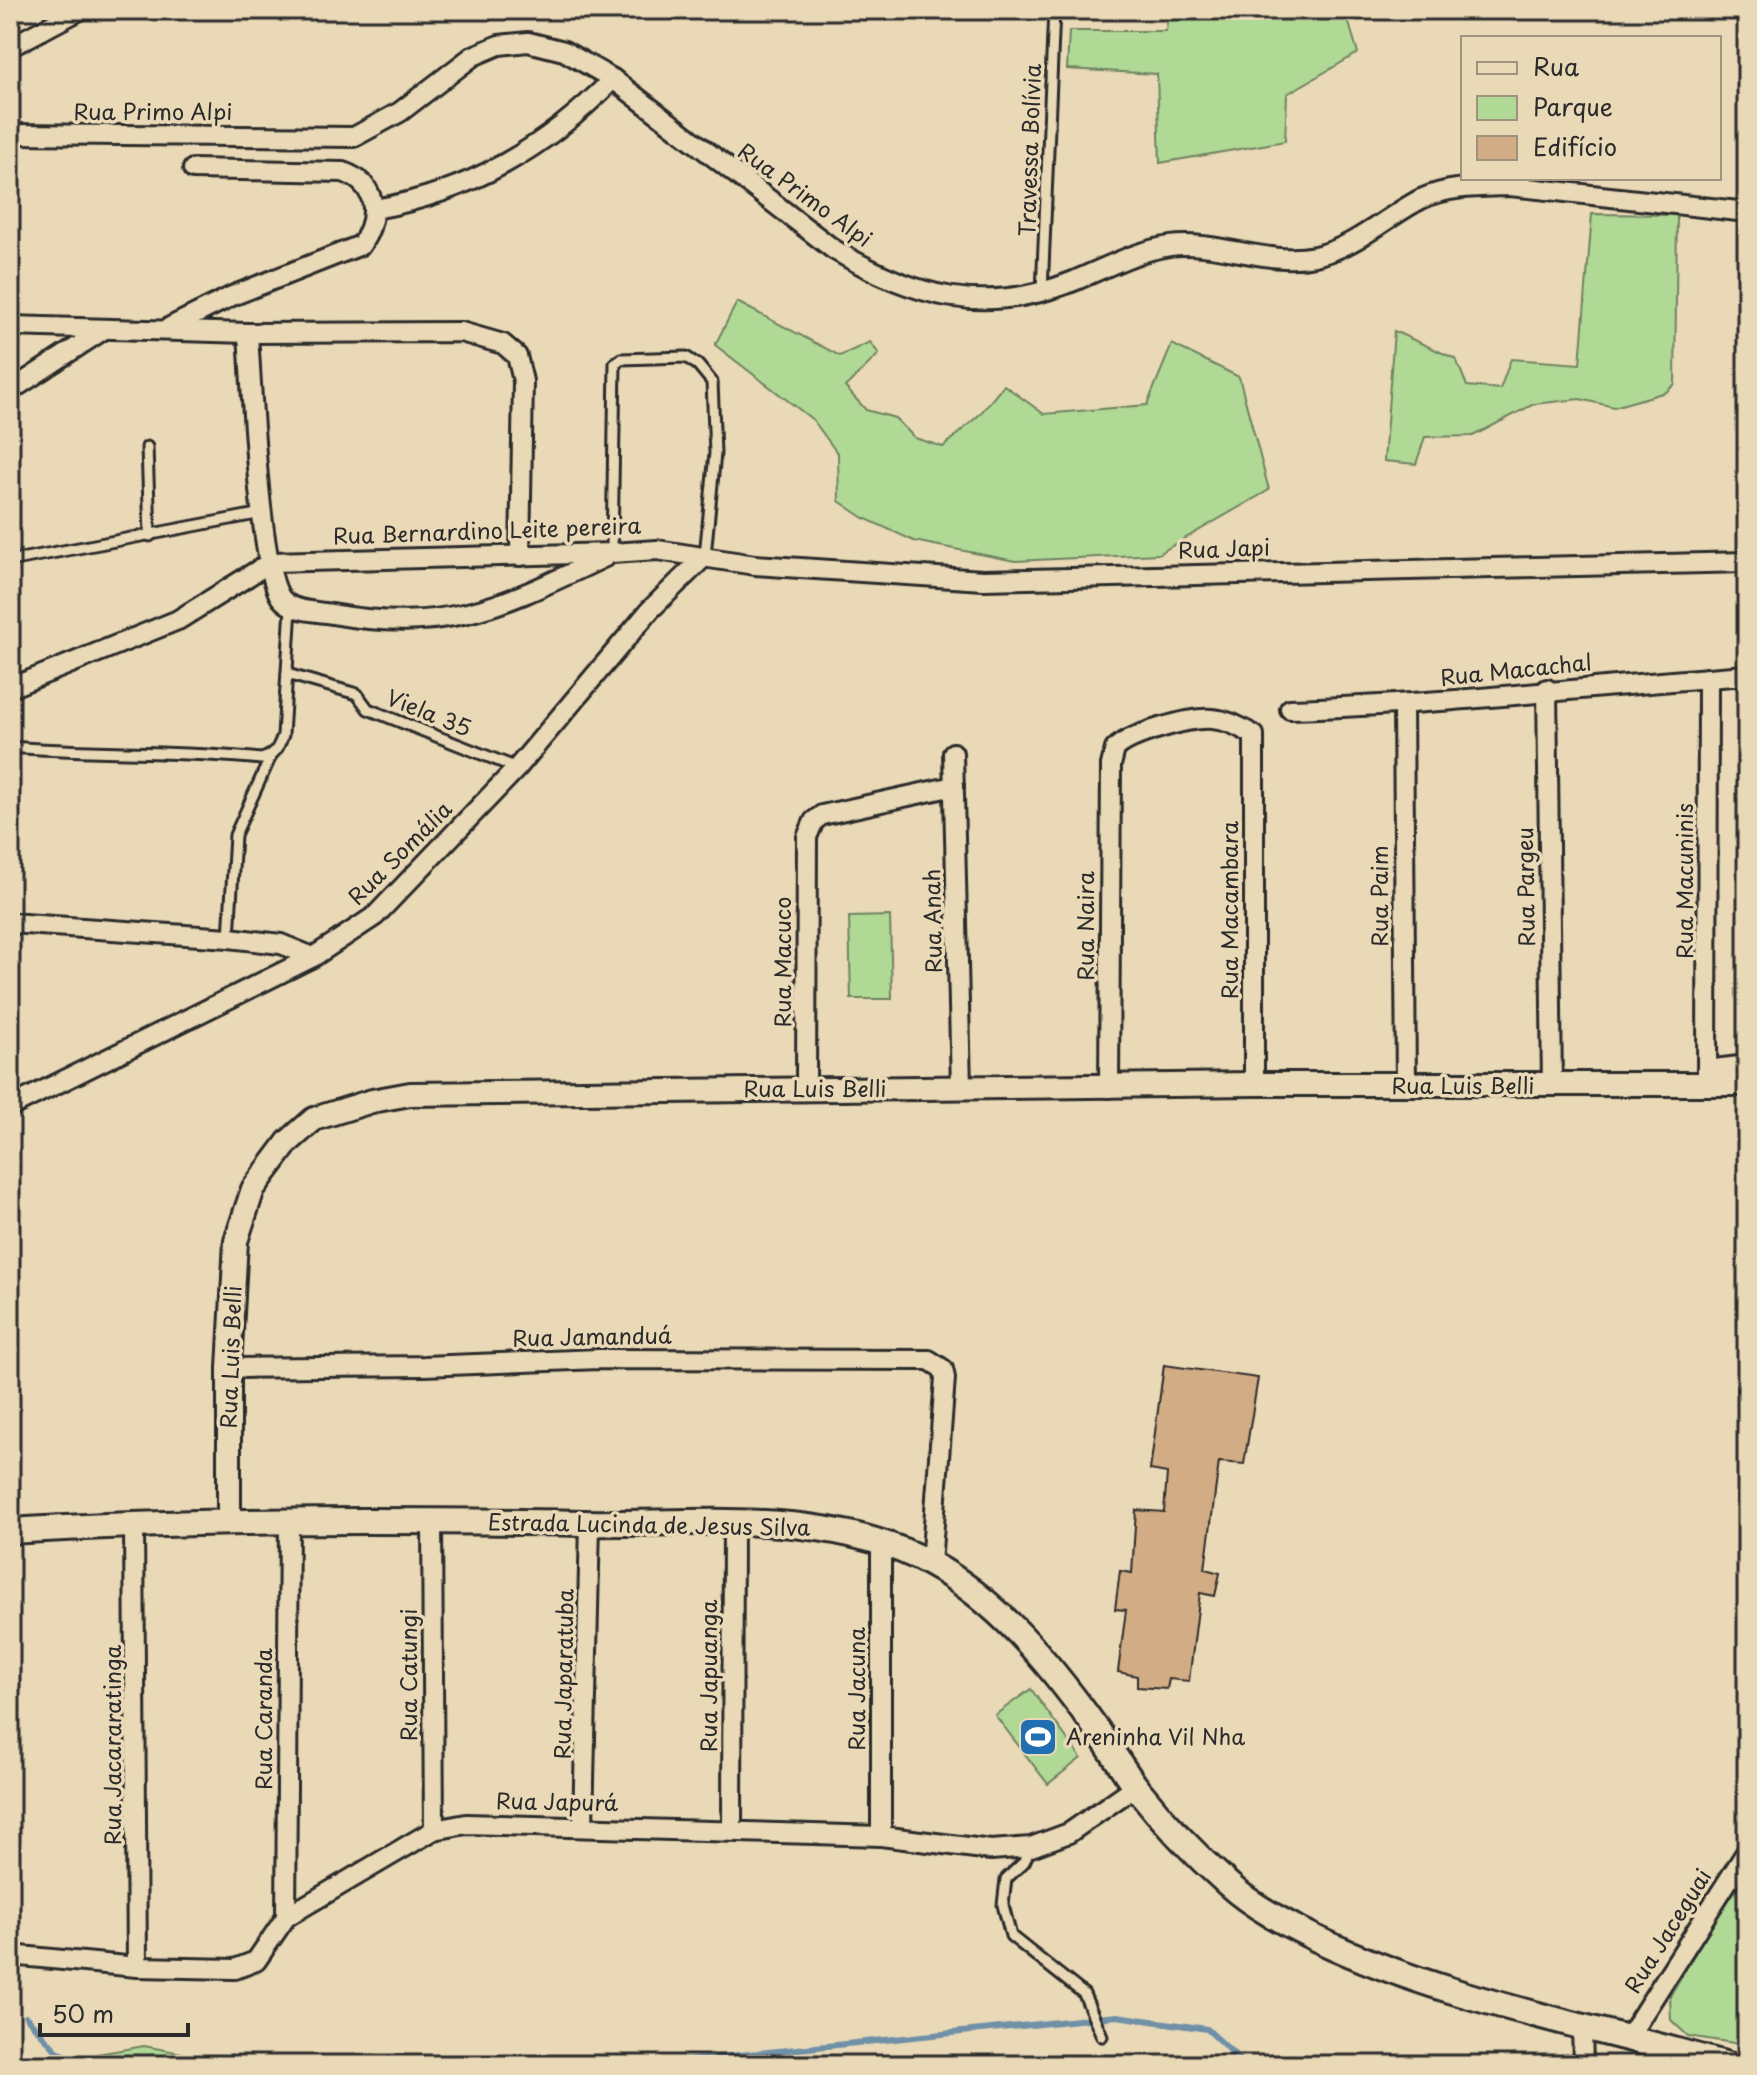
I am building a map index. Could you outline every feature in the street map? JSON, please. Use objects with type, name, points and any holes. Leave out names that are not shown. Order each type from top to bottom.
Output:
[{"type":"main road","name":"Estrada Lucinda de Jesus Silva","points":[[10,1531],[229,1521],[733,1523],[827,1530],[881,1542],[931,1564],[1005,1620],[1053,1672],[1136,1786],[1231,1887],[1289,1925],[1361,1960],[1444,1990],[1629,2036],[1728,2065]]},
{"type":"street","points":[[10,47],[80,10]]},
{"type":"street","name":"Rua Primo Alpi","points":[[10,134],[354,137],[400,112],[473,56],[499,45],[528,42],[564,51],[613,79],[833,249],[868,270],[934,295],[996,302],[1042,292],[1144,252],[1171,246],[1200,245],[1291,258],[1315,256],[1340,247],[1422,199],[1447,190],[1471,187],[1510,186],[1747,212]]},
{"type":"street","points":[[375,209],[424,201],[494,170],[571,120],[613,79]]},
{"type":"street","points":[[167,328],[232,296],[361,245],[370,232],[375,209],[369,189],[359,177],[343,172],[193,169]]},
{"type":"street","points":[[10,326],[103,330],[167,328],[248,333],[461,332],[503,344],[517,356],[523,381],[520,556]]},
{"type":"street","points":[[10,391],[103,330]]},
{"type":"street","points":[[248,333],[262,513],[278,594],[291,607],[370,621],[416,621],[473,614],[510,602],[612,553]]},
{"type":"street","name":"Rua Bernardino Leite pereira","points":[[271,562],[612,553],[643,549],[705,556]]},
{"type":"street","name":"Rua Japi","points":[[705,556],[755,565],[983,580],[1595,563],[1747,562]]},
{"type":"street","name":"Rua Somália","points":[[10,1107],[313,957],[375,916],[517,768],[650,610],[705,556]]},
{"type":"street","points":[[10,688],[178,620],[271,562]]},
{"type":"street","name":"Rua Macachal","points":[[1290,709],[1403,706],[1547,689],[1747,675]]},
{"type":"street","name":"Rua Macuninis","points":[[1707,1077],[1708,678]]},
{"type":"street","name":"Rua Pargeu","points":[[1547,689],[1552,1085]]},
{"type":"street","name":"Rua Paim","points":[[1403,706],[1406,1086]]},
{"type":"street","name":"Rua Naira","points":[[1109,1088],[1111,765],[1115,749],[1123,740],[1207,718],[1231,721],[1254,735]]},
{"type":"street","name":"Rua Macambara","points":[[1254,735],[1254,1084]]},
{"type":"street","name":"Rua Anah","points":[[953,753],[961,1088]]},
{"type":"street","name":"Rua Macuco","points":[[806,1088],[807,837],[814,821],[822,815],[954,786]]},
{"type":"street","points":[[10,923],[229,938],[281,944],[313,957]]},
{"type":"street","points":[[1707,1077],[1747,1065]]},
{"type":"street","name":"Rua Luis Belli","points":[[229,1521],[229,1368],[236,1241],[253,1189],[288,1142],[314,1119],[372,1101],[410,1094],[806,1088],[1552,1085],[1707,1077],[1747,1084]]},
{"type":"street","name":"Rua Jamanduá","points":[[229,1368],[424,1366],[599,1359],[929,1360],[943,1369],[945,1378],[931,1564]]},
{"type":"street","name":"Rua Caranda","points":[[286,1917],[289,1521]]},
{"type":"street","name":"Rua Catungi","points":[[432,1521],[434,1830]]},
{"type":"street","name":"Rua Japaratuba","points":[[583,1825],[590,1523]]},
{"type":"street","name":"Rua Japuanga","points":[[732,1830],[733,1523]]},
{"type":"street","name":"Rua Jacararatinga","points":[[134,1524],[137,1967]]},
{"type":"street","name":"Rua Jacuna","points":[[881,1542],[881,1836]]},
{"type":"street","name":"Rua Japurá","points":[[10,1955],[137,1967],[235,1969],[256,1961],[286,1917],[434,1830],[466,1824],[881,1836],[991,1850],[1031,1847],[1069,1833],[1136,1786]]},
{"type":"street","name":"Rua Jaceguai","points":[[1629,2036],[1747,1851]]},
{"type":"street","points":[[1582,2026],[1583,2065]]},
{"type":"lane","name":"Travessa Bolívia","points":[[1042,292],[1054,10]]},
{"type":"lane","points":[[612,553],[615,363],[621,359],[686,357],[698,365],[712,382],[715,453],[705,556]]},
{"type":"lane","points":[[147,447],[150,536]]},
{"type":"lane","points":[[10,561],[262,513]]},
{"type":"lane","points":[[10,747],[68,752],[185,751],[261,759],[271,756],[278,750],[283,735],[291,607]]},
{"type":"lane","name":"Viela 35","points":[[287,674],[357,694],[368,709],[517,768]]},
{"type":"lane","points":[[229,938],[235,835],[271,756]]},
{"type":"lane","points":[[1031,1847],[1024,1862],[1006,1879],[1003,1905],[1011,1936],[1084,1994],[1102,2036]]},
{"type":"green space","points":[[1168,10],[1345,10],[1358,53],[1287,94],[1285,141],[1160,163],[1157,74],[1067,69],[1069,31],[1166,31]]},
{"type":"green space","points":[[1592,214],[1677,215],[1675,384],[1666,392],[1614,407],[1580,399],[1534,404],[1473,436],[1425,437],[1416,464],[1384,461],[1394,331],[1456,359],[1467,386],[1500,389],[1511,359],[1580,364]]},
{"type":"green space","points":[[737,302],[840,356],[870,342],[879,354],[845,387],[866,410],[895,418],[915,438],[943,447],[980,414],[1004,385],[1044,414],[1147,405],[1172,344],[1239,377],[1269,490],[1158,554],[1015,561],[914,541],[864,518],[839,501],[838,454],[813,420],[715,345]]},
{"type":"green space","points":[[890,916],[892,999],[851,999],[849,917]]},
{"type":"green space","name":"Areninha Vil Nha","points":[[1031,1689],[1081,1758],[1048,1784],[995,1715]]},
{"type":"green space","points":[[1747,1864],[1747,2045],[1688,2036],[1671,2020],[1670,1996]]},
{"type":"green space","points":[[144,2046],[244,2065],[33,2065]]},
{"type":"building","points":[[1164,1365],[1258,1378],[1244,1464],[1219,1462],[1205,1569],[1220,1573],[1215,1596],[1200,1593],[1189,1681],[1169,1679],[1167,1689],[1137,1687],[1137,1676],[1118,1672],[1126,1610],[1115,1609],[1120,1571],[1132,1573],[1136,1510],[1164,1512],[1167,1473],[1150,1470]]},
{"type":"waterway","points":[[643,2065],[1117,2016],[1207,2029],[1246,2065]]},
{"type":"waterway","points":[[26,2017],[56,2050],[81,2065]]},
{"type":"place","name":"Areninha Vil Nha","points":[[1038,1737]]}]
